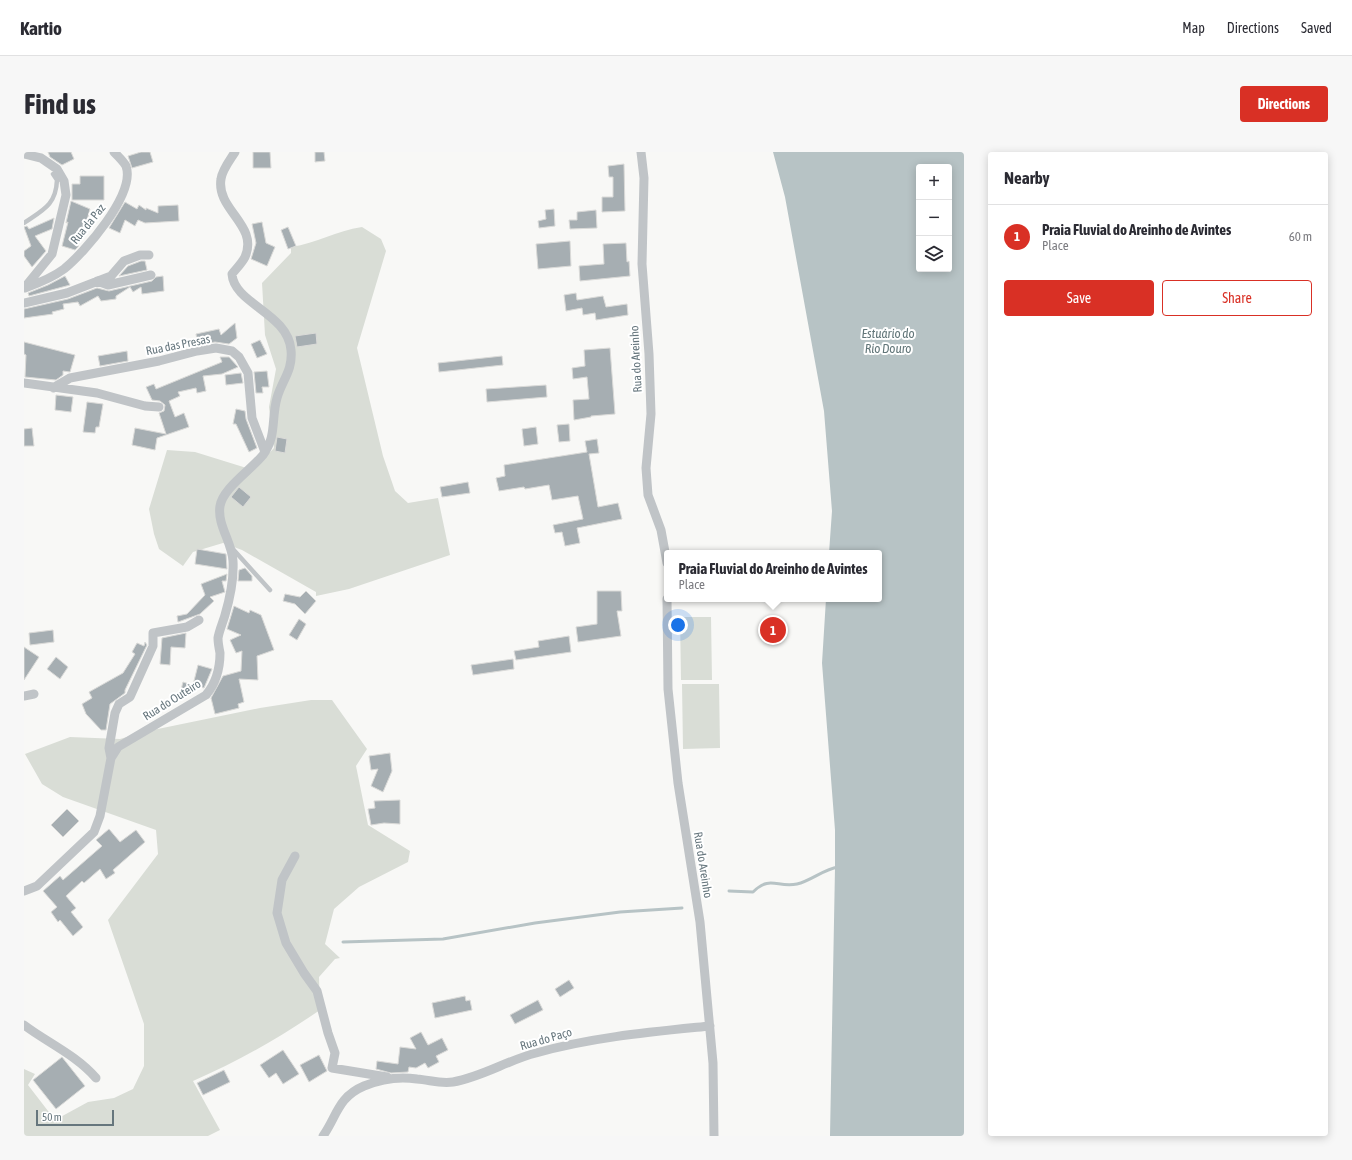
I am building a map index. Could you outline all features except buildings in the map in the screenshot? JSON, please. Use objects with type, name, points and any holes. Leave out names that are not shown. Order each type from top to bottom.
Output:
[{"type":"street","name":"Rua da Paz","points":[[25,288],[46,280],[64,269],[83,251],[113,214],[120,199],[127,176],[126,166],[114,152]]},
{"type":"street","name":"Rua do Outeiro","points":[[111,758],[118,748],[206,695],[212,688],[218,672],[220,655],[218,638],[229,601],[232,581],[231,546],[221,520],[220,505],[227,492],[265,452],[272,441],[277,400],[291,367],[291,349],[287,334],[277,322],[240,291],[232,282],[232,274],[245,257],[248,245],[247,232],[226,205],[221,191],[221,179],[234,152]]},
{"type":"street","name":"Rua do Areinho","points":[[641,152],[644,178],[642,264],[649,354],[651,414],[646,468],[648,495],[661,530],[665,550]]},
{"type":"street","points":[[24,154],[41,155],[57,169],[64,181],[66,195],[52,254],[25,288]]},
{"type":"street","points":[[41,155],[53,174]]},
{"type":"street","points":[[24,302],[48,299],[67,293],[111,276],[124,262],[140,255],[149,256]]},
{"type":"street","points":[[97,281],[108,286],[151,275]]},
{"type":"street","name":"Rua das Presas","points":[[53,388],[70,378],[159,361],[197,351],[216,348],[232,351],[239,357],[248,373],[252,418],[265,452]]},
{"type":"street","points":[[24,383],[97,393],[146,406],[159,407]]},
{"type":"street","name":"Rua do Areinho","points":[[667,602],[668,689],[678,783],[700,922],[713,1063],[714,1136]]},
{"type":"street","name":"Rua do Outeiro","points":[[24,891],[37,886],[94,832],[100,816],[111,758],[109,748],[115,713],[119,704],[130,697],[153,646],[153,633],[187,627],[199,620]]},
{"type":"street","points":[[24,696],[34,694]]},
{"type":"street","name":"Rua do Paço","points":[[295,856],[282,880],[277,913],[286,943],[317,991],[335,1053],[332,1068],[392,1078],[418,1079],[439,1083],[454,1081],[534,1053],[575,1042],[710,1026]]},
{"type":"street","points":[[24,1025],[62,1049],[88,1069],[96,1078]]},
{"type":"street","name":"Rua do Paço","points":[[323,1136],[337,1108],[348,1095],[363,1086],[392,1078]]},
{"type":"lane","points":[[24,223],[48,206],[54,197],[57,180],[53,174]]},
{"type":"lane","points":[[231,546],[270,590]]},
{"type":"shaded area","points":[[362,227],[381,239],[386,251],[357,348],[383,456],[395,491],[408,503],[438,498],[450,555],[349,589],[316,596],[316,592],[242,550],[223,543],[193,552],[183,566],[159,549],[154,534],[149,509],[167,450],[195,452],[253,470],[274,448],[269,407],[276,369],[265,335],[262,283],[291,253],[291,247]]},
{"type":"shaded area","points":[[680,617],[711,617],[712,680],[681,680]]},
{"type":"shaded area","points":[[682,684],[719,684],[720,748],[683,749]]},
{"type":"shaded area","points":[[311,700],[332,700],[367,749],[356,766],[368,825],[410,851],[408,862],[359,887],[334,909],[325,944],[340,958],[335,959],[319,977],[320,1010],[258,1048],[193,1081],[220,1130],[208,1136],[24,1136],[24,1069],[35,1074],[28,1085],[55,1120],[88,1102],[114,1098],[133,1089],[144,1066],[144,1024],[108,920],[158,854],[156,830],[63,797],[42,784],[25,754],[70,737],[120,739],[148,731],[260,708]]},
{"type":"water","name":"Estuário do Rio Douro","points":[[773,152],[964,152],[964,1136],[830,1136],[835,830],[822,663],[826,602],[882,602],[882,550],[829,550],[832,511],[824,411],[785,197]]},
{"type":"waterway","points":[[729,891],[753,892],[764,884],[769,883],[784,885],[797,884],[838,867]]},
{"type":"waterway","points":[[343,942],[443,939],[535,923],[620,912],[682,908]]},
{"type":"place","name":"Praia Fluvial do Areinho de Avintes","points":[[773,630]]}]
